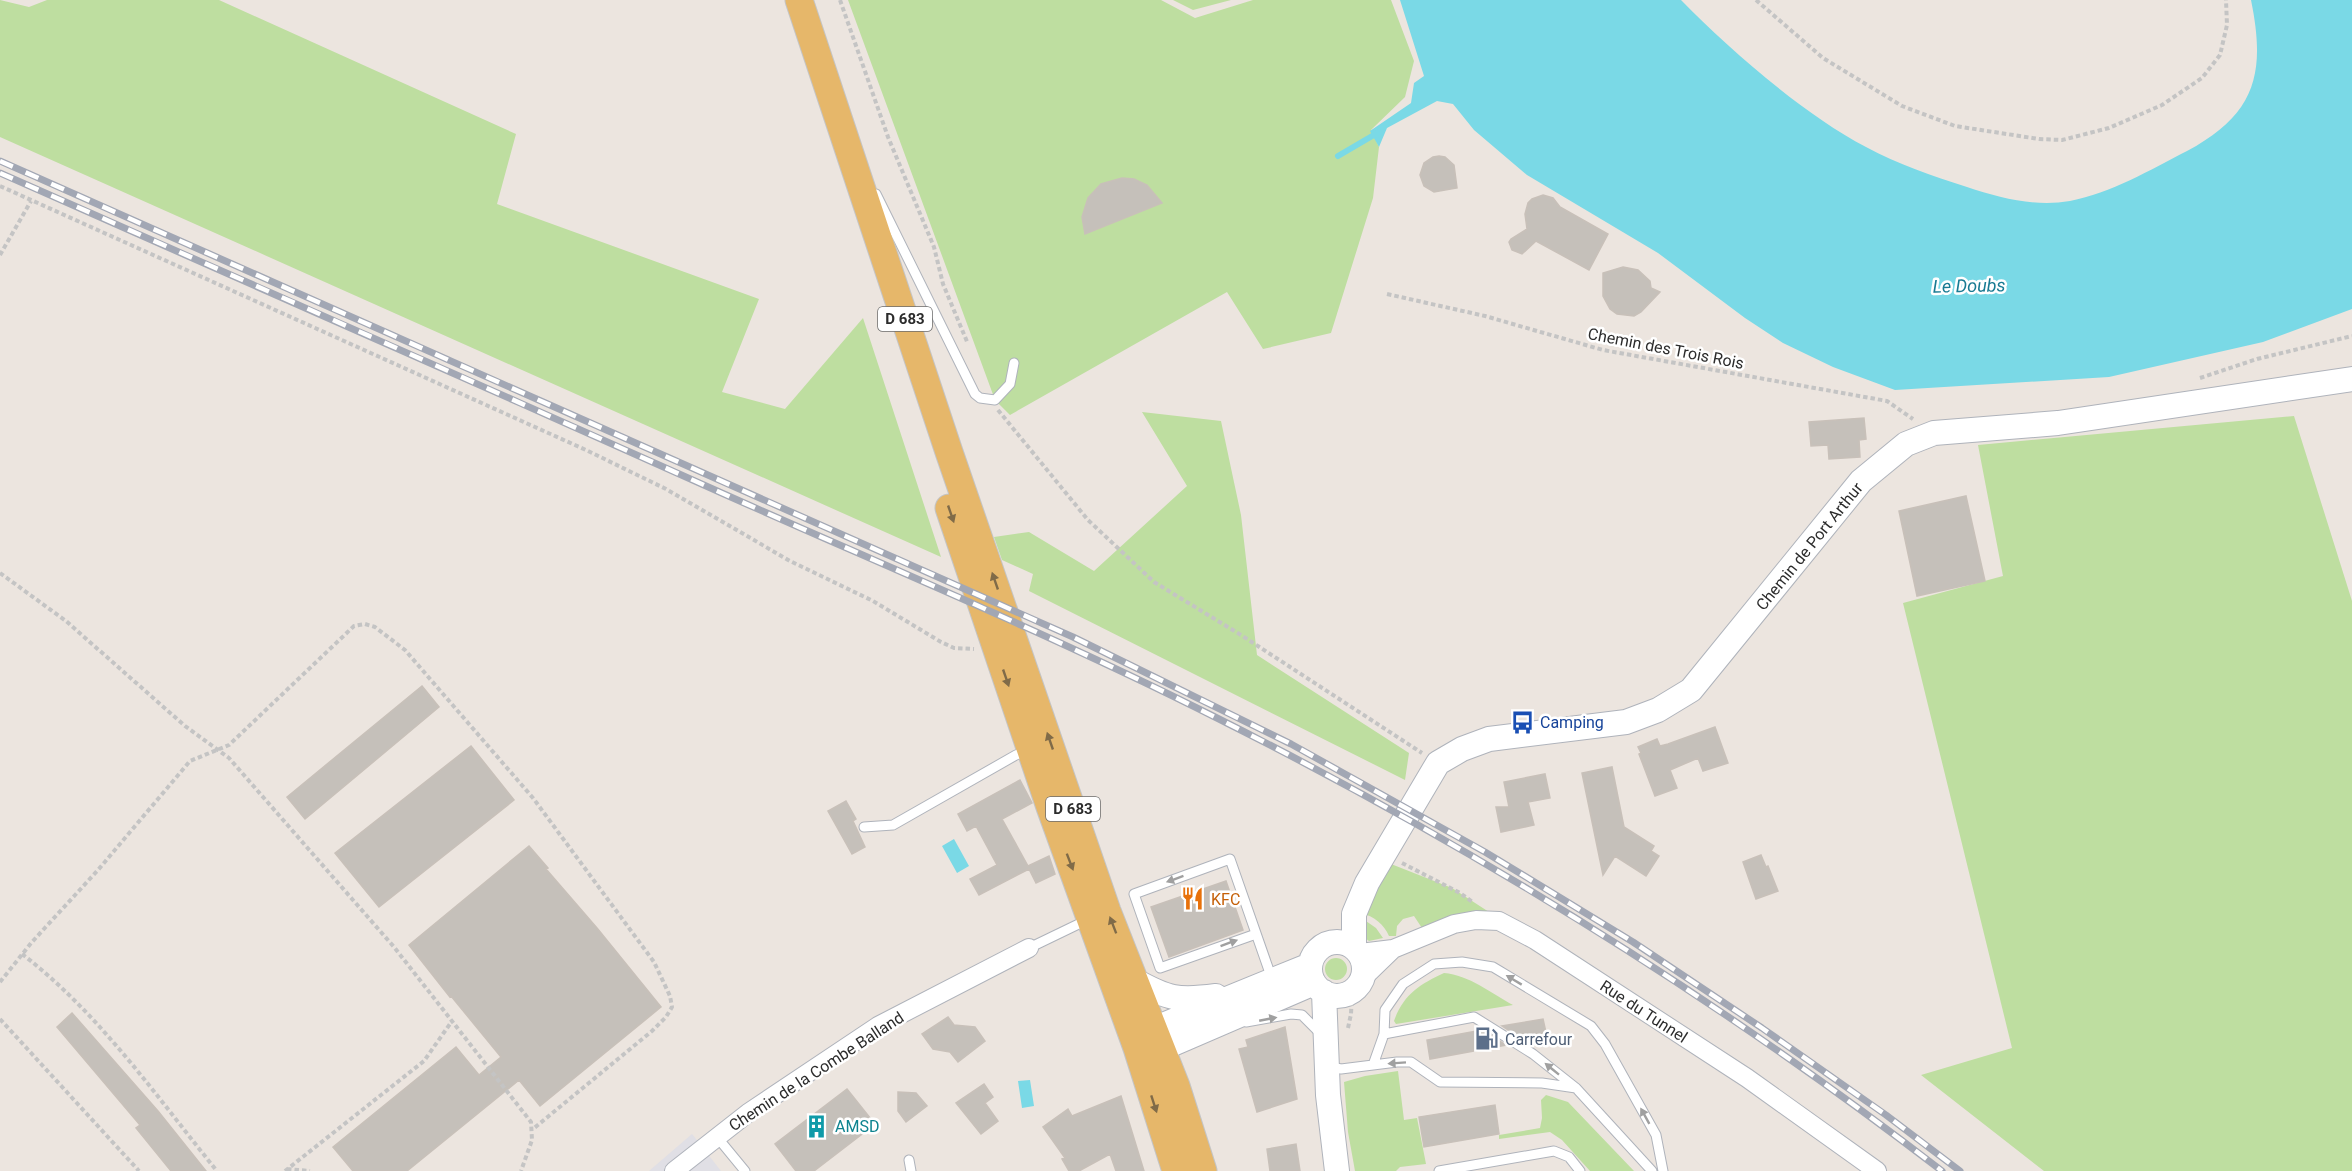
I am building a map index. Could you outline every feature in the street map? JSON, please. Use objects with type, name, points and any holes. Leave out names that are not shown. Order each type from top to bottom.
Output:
[{"type":"main road","name":"D 683","points":[[782,0],[995,643],[1090,918],[1150,1042],[1176,1086],[1203,1171]]},
{"type":"main road","name":"D 683","points":[[799,0],[949,452],[1107,911],[1134,980],[1150,1042],[1176,1171]]},
{"type":"street","name":"Chemin de Port Arthur","points":[[1337,988],[1364,969],[1350,947],[1344,910],[1366,883],[1438,763],[1462,749],[1510,735],[1626,722],[1658,710],[1691,690],[1861,481],[1906,444],[1934,433],[2058,423],[2352,379]]},
{"type":"street","name":"Rue du Tunnel","points":[[1337,988],[1392,949],[1454,924],[1476,920],[1499,921],[1535,940],[1747,1078],[1877,1171]]},
{"type":"street","points":[[1337,1171],[1328,1104],[1326,1040],[1337,988],[1319,949],[1350,947]]},
{"type":"street","name":"Rue du Tunnel","points":[[1350,947],[1392,949]]},
{"type":"street","name":"Chemin de la Combe Balland","points":[[674,1171],[748,1113],[878,1026],[1029,948]]},
{"type":"street","points":[[1134,980],[1170,997],[1187,1000],[1240,995]]},
{"type":"street","points":[[1150,1042],[1240,995],[1273,981],[1337,988]]},
{"type":"street","points":[[1150,1042],[1200,1031],[1295,993],[1337,988]]},
{"type":"street","points":[[1176,1086],[1180,1050],[1200,1031]]},
{"type":"lane","points":[[856,171],[867,176],[975,394],[980,398],[995,400],[1010,384],[1014,363]]},
{"type":"lane","points":[[864,827],[893,825],[1016,755],[1031,749]]},
{"type":"lane","points":[[1256,934],[1160,968],[1134,894],[1230,859],[1273,981]]},
{"type":"lane","points":[[1029,948],[1090,918]]},
{"type":"lane","points":[[1373,1065],[1384,1034],[1385,1010],[1402,984],[1434,964],[1462,962],[1493,967],[1590,1026],[1605,1044],[1656,1135],[1663,1171]]},
{"type":"lane","points":[[1200,1031],[1291,1014],[1302,1015],[1326,1040],[1332,1065],[1336,1068],[1411,1062],[1420,1066],[1440,1082],[1542,1083],[1576,1088]]},
{"type":"lane","points":[[1384,1034],[1474,1017],[1533,1054],[1576,1088],[1652,1171]]},
{"type":"lane","points":[[717,1137],[745,1171]]},
{"type":"lane","points":[[1439,1171],[1554,1150],[1569,1156],[1580,1171]]},
{"type":"lane","points":[[909,1160],[911,1171]]},
{"type":"path","points":[[840,0],[888,137],[934,247],[943,284],[969,348]]},
{"type":"path","points":[[1756,0],[1823,58],[1902,106],[1955,126],[2039,139],[2062,140],[2109,129],[2162,105],[2202,78],[2220,55],[2228,25],[2226,0]]},
{"type":"path","points":[[0,186],[586,450],[666,489],[790,561],[873,601],[948,645],[967,650],[995,643]]},
{"type":"path","points":[[0,255],[31,201]]},
{"type":"path","name":"Chemin des Trois Rois","points":[[1387,294],[1485,316],[1603,350],[1887,401],[1934,433]]},
{"type":"path","points":[[2195,380],[2257,359],[2352,336]]},
{"type":"path","points":[[992,401],[1088,520],[1154,582],[1241,635],[1438,763]]},
{"type":"path","points":[[0,573],[66,621],[185,726],[229,758],[298,836],[394,947],[531,1122],[532,1140],[520,1171]]},
{"type":"path","points":[[0,982],[190,761],[229,745],[354,626],[365,624],[384,632],[405,650],[533,798],[654,962],[668,990],[672,1007],[666,1017],[533,1129]]},
{"type":"path","points":[[1384,854],[1460,892],[1499,921]]},
{"type":"path","points":[[22,954],[43,970],[105,1033],[217,1171]]},
{"type":"path","points":[[0,1019],[139,1171]]},
{"type":"path","points":[[286,1170],[424,1061],[452,1021]]},
{"type":"path","points":[[286,1170],[310,1171]]},
{"type":"shaded area","points":[[692,1134],[721,1171],[649,1171]]},
{"type":"green space","points":[[0,0],[29,7],[47,0],[219,0],[516,134],[497,204],[759,299],[722,392],[785,409],[863,318],[941,557],[0,137]]},
{"type":"green space","points":[[848,0],[1161,0],[1195,18],[1253,0],[1391,0],[1414,61],[1405,97],[1371,130],[1379,147],[1373,198],[1331,333],[1263,349],[1227,292],[1010,415],[995,400]]},
{"type":"green space","points":[[1173,0],[1231,0],[1193,10]]},
{"type":"green space","points":[[1142,412],[1221,421],[1241,515],[1257,655],[1409,753],[1405,780],[1029,591],[1033,574],[1002,560],[994,537],[1029,532],[1094,571],[1187,486]]},
{"type":"green space","points":[[2294,416],[2352,601],[2352,1171],[2044,1171],[1921,1075],[2012,1048],[1903,603],[2003,576],[1978,445]]},
{"type":"green space","points":[[1391,864],[1452,888],[1489,912],[1422,928],[1414,916],[1403,919],[1397,926],[1396,936],[1389,936],[1378,922],[1362,913]]},
{"type":"green space","points":[[1363,919],[1376,928],[1383,938],[1369,941],[1365,938]]},
{"type":"green space","points":[[1336,958],[1344,961],[1347,969],[1344,977],[1336,980],[1328,977],[1325,969],[1328,961]]},
{"type":"green space","points":[[1444,973],[1462,977],[1480,985],[1513,1005],[1396,1024],[1394,1021],[1407,997],[1427,981]]},
{"type":"green space","points":[[1398,1071],[1404,1120],[1417,1118],[1426,1164],[1400,1167],[1396,1171],[1355,1171],[1348,1132],[1344,1082]]},
{"type":"green space","points":[[1546,1095],[1568,1102],[1634,1171],[1590,1171],[1562,1140],[1550,1132],[1499,1139],[1499,1135],[1540,1128],[1541,1100]]},
{"type":"water","name":"Le Doubs","points":[[1400,0],[1681,0],[1768,80],[1817,117],[1866,147],[1915,169],[1979,191],[2031,202],[2057,203],[2115,187],[2145,173],[2210,137],[2228,122],[2242,106],[2256,70],[2257,49],[2251,0],[2352,0],[2352,309],[2263,342],[2109,377],[1895,390],[1833,367],[1783,343],[1745,318],[1658,253],[1527,175],[1474,130],[1453,104],[1437,101],[1387,128],[1379,147],[1370,131],[1411,103],[1414,83],[1424,76]]},
{"type":"water","points":[[954,839],[969,866],[957,873],[942,846]]},
{"type":"water","points":[[1030,1080],[1034,1106],[1022,1108],[1018,1081]]},
{"type":"building","points":[[1439,156],[1445,157],[1454,165],[1457,188],[1434,192],[1424,186],[1420,175],[1424,163]]},
{"type":"building","points":[[1122,178],[1134,179],[1147,185],[1162,203],[1085,234],[1082,217],[1088,198],[1101,184]]},
{"type":"building","points":[[1543,195],[1553,198],[1560,207],[1608,234],[1589,270],[1536,241],[1522,254],[1512,250],[1509,242],[1511,239],[1527,229],[1525,214],[1528,203]]},
{"type":"building","points":[[1623,267],[1638,270],[1650,281],[1651,288],[1660,292],[1641,312],[1634,316],[1617,314],[1610,309],[1603,296],[1603,273]]},
{"type":"building","points":[[1864,418],[1866,439],[1859,440],[1860,457],[1829,459],[1828,445],[1811,446],[1809,422]]},
{"type":"building","points":[[1966,496],[1985,581],[1917,596],[1899,511]]},
{"type":"building","points":[[422,686],[439,707],[305,819],[287,797]]},
{"type":"building","points":[[1715,727],[1728,763],[1703,771],[1698,758],[1670,770],[1677,788],[1655,796],[1638,747],[1657,739],[1660,746],[1668,744]]},
{"type":"building","points":[[471,746],[514,800],[379,907],[335,853]]},
{"type":"building","points":[[1612,767],[1624,827],[1654,846],[1651,851],[1659,856],[1646,876],[1615,856],[1603,875],[1582,773]]},
{"type":"building","points":[[1545,774],[1550,798],[1528,802],[1534,825],[1501,832],[1496,807],[1509,807],[1504,782]]},
{"type":"building","points":[[1020,780],[1032,803],[1002,819],[1028,866],[1049,856],[1055,874],[1036,883],[1029,869],[979,895],[970,879],[997,865],[976,826],[967,831],[958,814]]},
{"type":"building","points":[[846,801],[856,819],[853,821],[865,847],[852,854],[828,811]]},
{"type":"building","points":[[529,846],[661,1007],[540,1106],[519,1080],[407,1171],[353,1171],[333,1147],[456,1047],[479,1075],[501,1057],[409,945]]},
{"type":"building","points":[[1761,855],[1778,891],[1756,899],[1743,862]]},
{"type":"building","points":[[1226,881],[1243,930],[1169,957],[1151,907]]},
{"type":"building","points":[[72,1013],[158,1111],[206,1171],[171,1171],[136,1128],[140,1125],[57,1027]]},
{"type":"building","points":[[948,1017],[954,1025],[975,1027],[985,1041],[958,1062],[950,1052],[933,1049],[922,1034]]},
{"type":"building","points":[[1543,1019],[1547,1037],[1525,1041],[1502,1026]]},
{"type":"building","points":[[1285,1027],[1297,1099],[1257,1112],[1239,1049],[1248,1047],[1246,1040]]},
{"type":"building","points":[[1482,1030],[1506,1045],[1430,1059],[1427,1040]]},
{"type":"building","points":[[984,1084],[993,1097],[985,1103],[998,1121],[981,1134],[956,1103]]},
{"type":"building","name":"AMSD","points":[[847,1089],[875,1124],[814,1171],[796,1171],[775,1144]]},
{"type":"building","points":[[898,1092],[916,1093],[927,1106],[906,1122],[898,1111]]},
{"type":"building","points":[[1121,1096],[1144,1171],[1116,1171],[1110,1154],[1079,1171],[1069,1171],[1062,1159],[1065,1158],[1043,1127],[1068,1109],[1072,1116]]},
{"type":"building","points":[[1495,1105],[1499,1134],[1424,1147],[1419,1117]]},
{"type":"building","points":[[1296,1144],[1300,1171],[1270,1171],[1267,1149]]},
{"type":"waterway","points":[[1338,156],[1379,132]]},
{"type":"railway","points":[[0,161],[1073,637],[1291,744],[1485,852],[1633,942],[1762,1028],[1886,1115],[1960,1171]]},
{"type":"railway","points":[[0,173],[971,602],[1215,717],[1404,817],[1589,927],[1769,1045],[1942,1171]]},
{"type":"place","name":"Camping","points":[[1522,722]]},
{"type":"place","name":"KFC","points":[[1193,899]]},
{"type":"place","name":"Carrefour","points":[[1487,1039]]},
{"type":"place","name":"AMSD","points":[[817,1126]]}]
